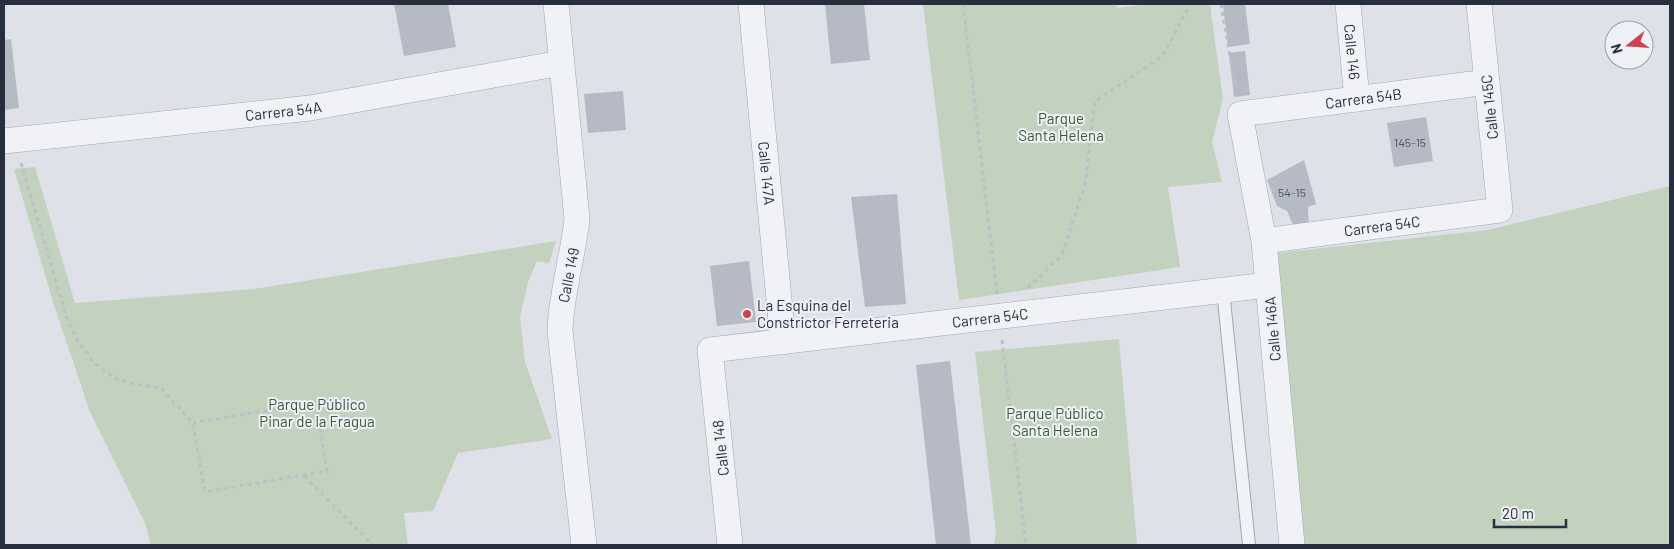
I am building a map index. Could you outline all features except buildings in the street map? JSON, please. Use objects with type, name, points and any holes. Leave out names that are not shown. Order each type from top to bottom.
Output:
[{"type":"street","name":"Calle 149","points":[[556,4],[577,219],[575,242],[561,309],[560,331],[584,545]]},
{"type":"street","name":"Calle 147A","points":[[751,4],[783,342]]},
{"type":"street","name":"Calle 146","points":[[1348,4],[1357,98]]},
{"type":"street","name":"Calle 145C","points":[[1479,4],[1500,210]]},
{"type":"street","name":"Carrera 54A","points":[[9,140],[310,108],[561,63]]},
{"type":"street","name":"Carrera 54B","points":[[1240,114],[1487,82]]},
{"type":"street","name":"Calle 146A","points":[[1240,114],[1264,241],[1292,545]]},
{"type":"street","name":"Carrera 54C","points":[[1264,241],[1500,210]]},
{"type":"street","name":"Carrera 54C","points":[[710,350],[1268,285]]},
{"type":"street","name":"Calle 148","points":[[710,350],[730,545]]},
{"type":"lane","points":[[1223,290],[1249,545]]},
{"type":"path","points":[[963,4],[1026,545]]},
{"type":"path","points":[[1027,289],[1062,255],[1085,184],[1095,101],[1162,57],[1190,4]]},
{"type":"path","points":[[1221,4],[1240,114]]},
{"type":"path","points":[[9,140],[67,318],[77,340],[94,362],[115,378],[129,383],[161,388],[193,423],[205,492],[328,471],[316,402],[193,423]]},
{"type":"path","points":[[304,475],[373,545]]},
{"type":"green space","name":"Parque Santa Helena","points":[[923,4],[1116,4],[1117,8],[1149,4],[1210,5],[1223,99],[1212,142],[1222,182],[1168,187],[1180,267],[959,300]]},
{"type":"green space","name":"Parque Público Pinar de la Fragua","points":[[35,167],[75,303],[254,289],[556,241],[549,263],[537,261],[528,282],[520,317],[525,362],[552,439],[458,453],[433,511],[404,513],[408,545],[151,545],[145,523],[90,412],[54,305],[14,169]]},
{"type":"green space","points":[[1670,186],[1670,545],[1304,545],[1277,253],[1488,230]]},
{"type":"green space","name":"Parque Público Santa Helena","points":[[1119,339],[1137,545],[994,545],[996,532],[975,352]]},
{"type":"place","name":"La Esquina del Constrictor Ferreteria","points":[[747,314]]}]
